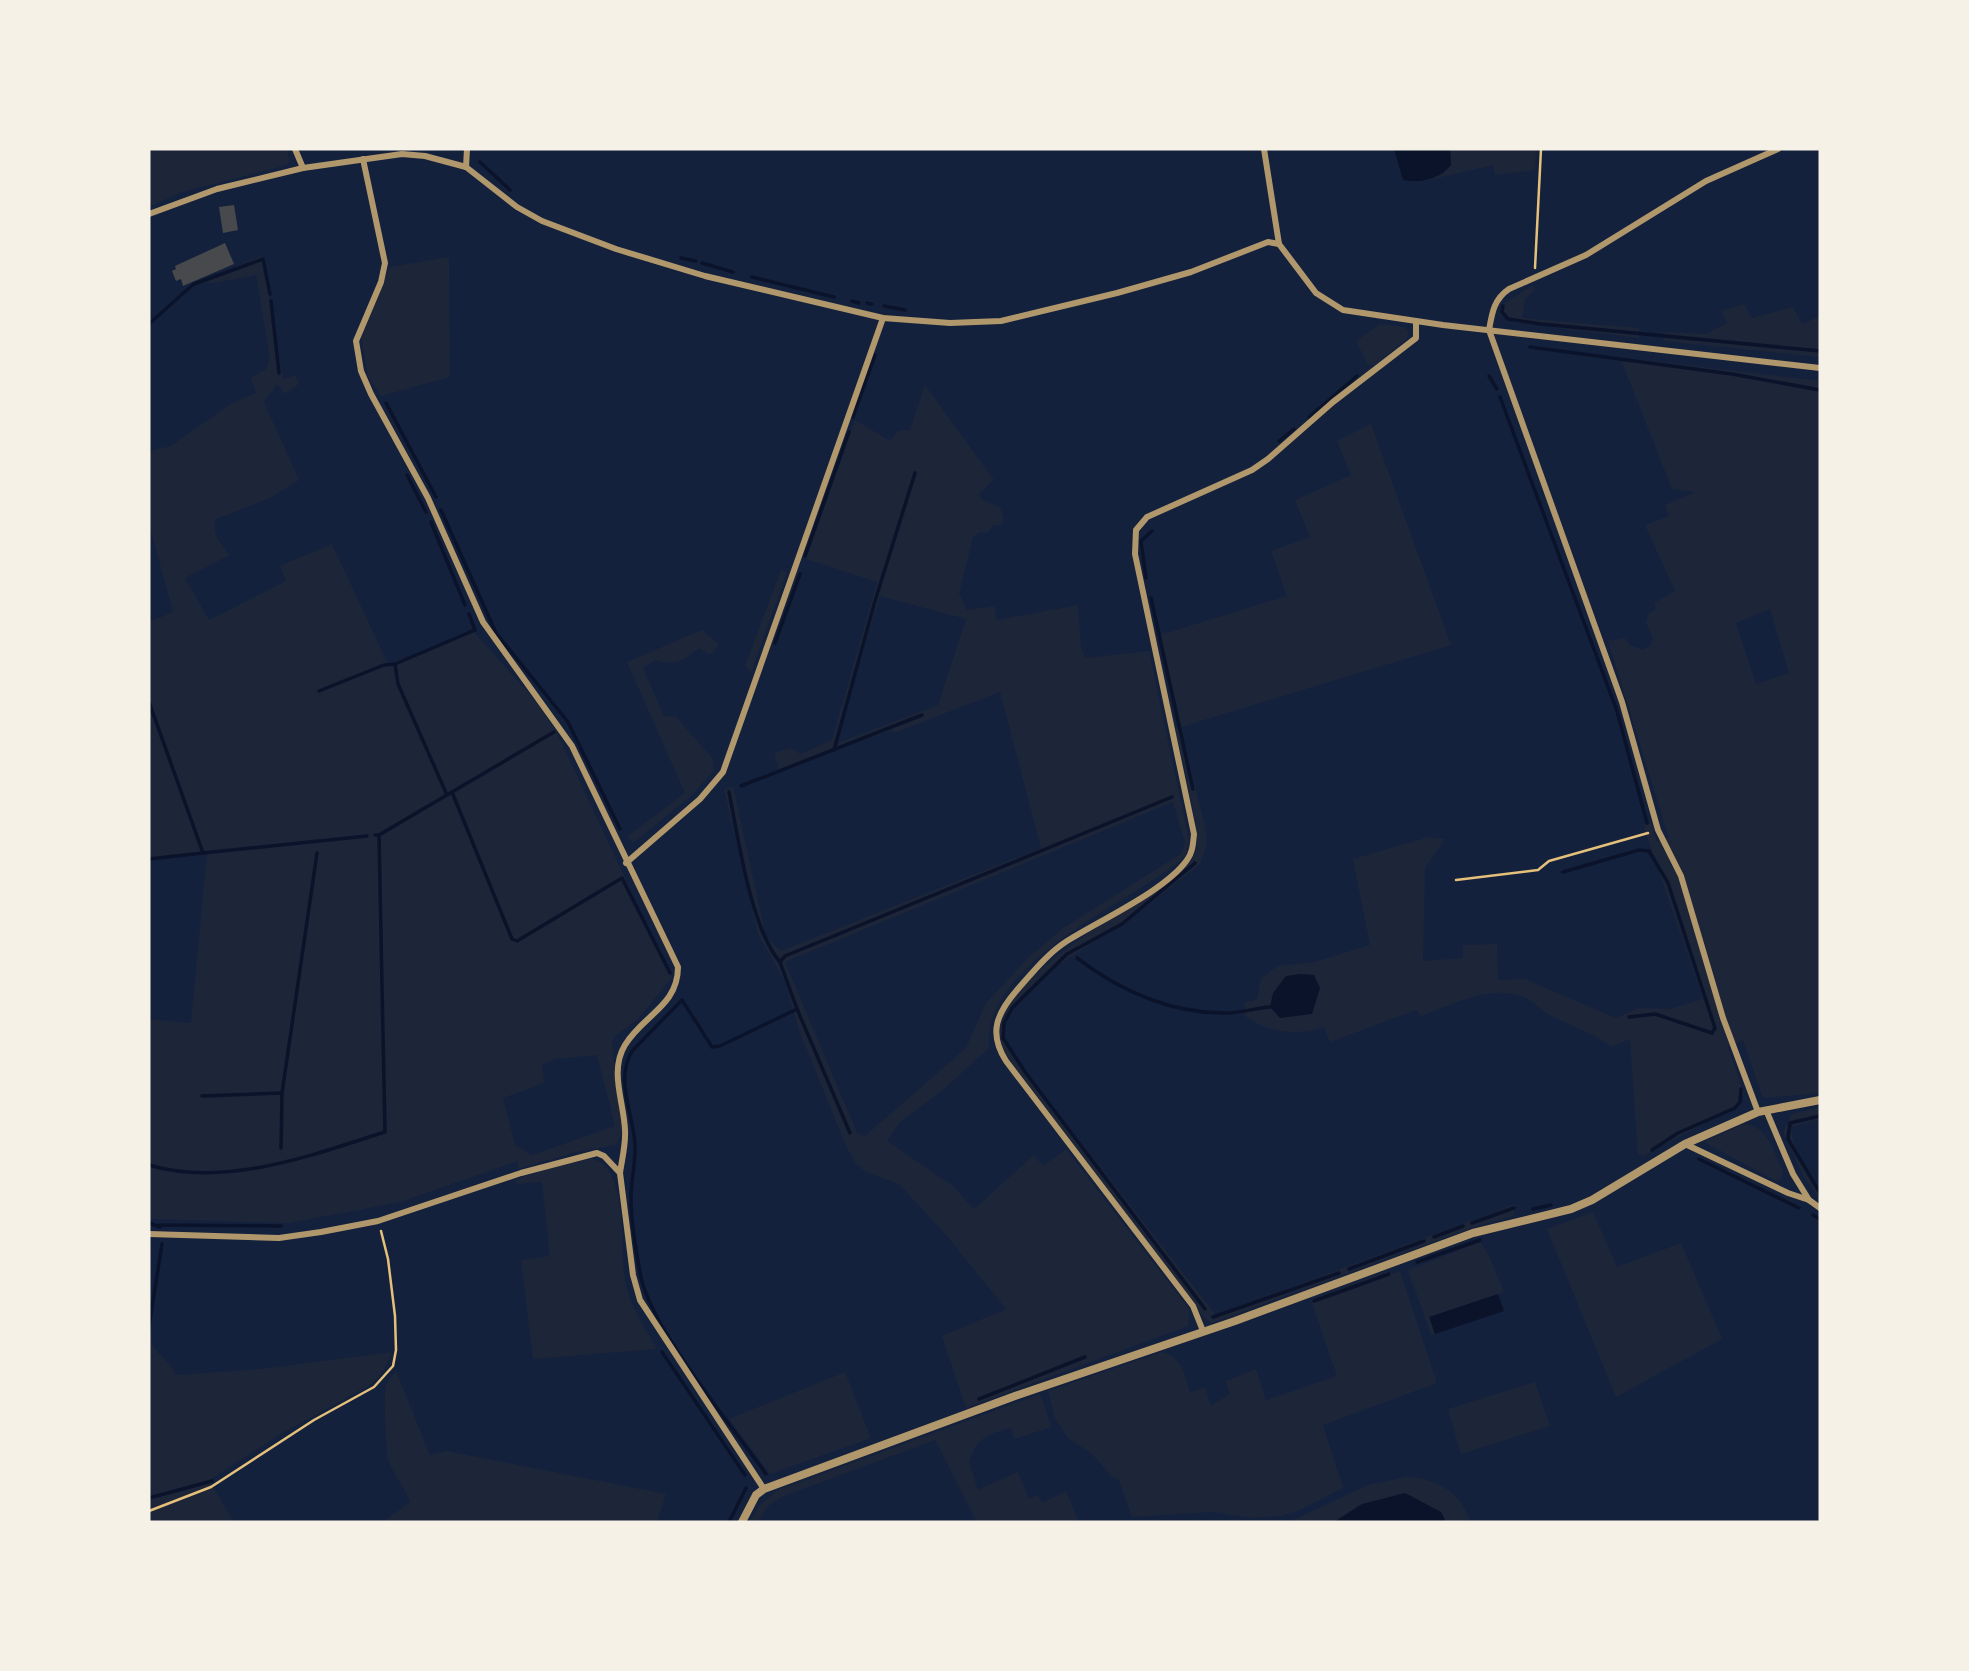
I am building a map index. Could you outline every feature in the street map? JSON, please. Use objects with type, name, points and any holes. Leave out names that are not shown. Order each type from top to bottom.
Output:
[{"type":"street","points":[[295,149],[303,168]]},
{"type":"street","points":[[466,167],[467,149]]},
{"type":"street","points":[[1264,149],[1279,244],[1316,293],[1343,310],[1489,330],[1820,368]]},
{"type":"street","points":[[1779,149],[1716,176],[1620,236],[1500,295],[1493,309],[1489,330],[1622,702],[1658,831],[1681,876],[1724,1018],[1762,1111],[1793,1174],[1810,1200],[1820,1208]]},
{"type":"street","points":[[149,214],[212,191],[303,168],[402,154],[466,167],[517,206],[567,233],[705,276],[883,318],[950,323],[1001,321],[1179,276],[1268,242],[1279,244]]},
{"type":"street","points":[[363,159],[385,263],[381,282],[356,341],[361,370],[371,394],[428,498],[483,622],[572,746],[678,967],[678,977],[669,1000],[634,1035],[620,1057],[617,1073],[625,1130],[620,1173],[634,1275],[640,1300],[764,1489]]},
{"type":"street","points":[[626,863],[700,799],[723,772],[883,318]]},
{"type":"street","points":[[1203,1331],[1193,1306],[1006,1061],[995,1036],[996,1025],[1006,1002],[1056,950],[1177,871],[1193,848],[1194,834],[1135,554],[1137,528],[1147,517],[1252,470],[1268,459],[1373,370],[1411,344],[1416,338],[1416,321]]},
{"type":"street","points":[[742,1522],[756,1496],[764,1489],[1473,1233],[1571,1209],[1592,1200],[1685,1144],[1762,1111],[1820,1100]]},
{"type":"street","points":[[1685,1144],[1787,1193],[1810,1200]]},
{"type":"street","points":[[149,1234],[279,1238],[378,1221],[521,1173],[597,1153],[604,1156],[620,1173]]},
{"type":"path","points":[[1538,276],[1535,268],[1541,149]]},
{"type":"path","points":[[1456,880],[1538,870],[1549,861],[1650,833]]},
{"type":"path","points":[[149,1511],[211,1487],[266,1450],[374,1387],[393,1366],[396,1350],[395,1316],[388,1259],[378,1221]]},
{"type":"shaded area","points":[[149,149],[286,149],[290,161],[287,165],[182,192],[149,207]]},
{"type":"shaded area","points":[[1394,149],[1450,149],[1451,165],[1441,174],[1429,179],[1403,180]]},
{"type":"shaded area","points":[[1450,149],[1536,149],[1535,170],[1495,175],[1493,165],[1420,182],[1444,173],[1451,165]]},
{"type":"shaded area","points":[[262,256],[283,380],[295,375],[299,384],[285,394],[277,384],[264,402],[299,480],[270,498],[216,519],[216,534],[230,555],[185,578],[209,620],[286,581],[280,566],[332,544],[388,664],[474,632],[534,699],[555,729],[672,978],[637,1020],[615,1036],[612,1043],[622,1133],[616,1145],[576,1152],[518,1169],[518,1161],[400,1202],[289,1223],[149,1219],[149,1019],[191,1023],[207,853],[149,860],[149,622],[173,612],[149,524],[149,451],[171,446],[229,405],[256,393],[251,378],[266,369],[270,358],[256,275],[215,283],[198,282]],"holes":[[[597,1055],[615,1126],[532,1155],[515,1145],[503,1098],[544,1083],[542,1065],[555,1059]]]},
{"type":"shaded area","points":[[449,257],[450,377],[381,396],[368,377],[361,335],[390,267]]},
{"type":"shaded area","points":[[1533,285],[1534,291],[1525,299],[1522,318],[1639,328],[1639,338],[1513,322],[1500,315],[1501,305]]},
{"type":"shaded area","points":[[1744,304],[1752,318],[1793,307],[1802,324],[1820,316],[1820,357],[1663,341],[1665,332],[1706,334],[1727,323],[1721,311]]},
{"type":"shaded area","points":[[1380,324],[1404,327],[1408,331],[1407,339],[1374,365],[1368,365],[1356,341]]},
{"type":"shaded area","points":[[1620,357],[1820,381],[1820,1093],[1763,1098],[1743,1040],[1728,1047],[1744,1093],[1739,1105],[1643,1156],[1638,1154],[1630,1039],[1612,1047],[1548,1014],[1526,998],[1513,994],[1486,994],[1421,1016],[1416,1010],[1330,1042],[1324,1027],[1283,1031],[1263,1026],[1245,1016],[1244,1003],[1257,999],[1261,978],[1278,966],[1314,962],[1370,945],[1353,859],[1429,837],[1445,839],[1425,868],[1423,961],[1463,958],[1463,945],[1497,944],[1498,980],[1525,979],[1616,1018],[1638,1008],[1670,1009],[1703,999],[1645,831],[1644,824],[1651,823],[1657,842],[1669,838],[1608,641],[1625,638],[1630,645],[1643,650],[1650,646],[1653,639],[1646,622],[1649,613],[1656,609],[1654,603],[1675,591],[1645,525],[1669,516],[1665,505],[1696,492],[1672,489]],"holes":[[[1770,609],[1789,673],[1756,684],[1736,623]]]},
{"type":"shaded area","points":[[925,385],[994,480],[979,494],[982,500],[1000,507],[1004,520],[1002,525],[994,525],[987,533],[980,532],[973,537],[959,593],[967,610],[994,606],[997,620],[1078,605],[1081,646],[1085,658],[1149,651],[1189,840],[1186,854],[1179,862],[1060,940],[1031,964],[1007,990],[993,1018],[989,1048],[944,1089],[899,1123],[887,1141],[953,1186],[974,1209],[1034,1155],[1043,1166],[1066,1149],[1189,1309],[1188,1326],[966,1408],[942,1336],[1006,1309],[946,1235],[899,1184],[866,1172],[856,1164],[846,1146],[799,1030],[785,982],[758,934],[724,790],[733,786],[766,937],[781,951],[1041,848],[1000,692],[894,733],[892,730],[779,770],[774,753],[790,748],[801,754],[832,740],[877,582],[806,559],[855,420],[890,441],[898,431],[910,430]],"holes":[[[880,596],[966,619],[938,705],[835,744]],[[1173,802],[1185,842],[1182,853],[1062,929],[1028,958],[986,1003],[966,1048],[865,1136],[857,1133],[785,962]]]},
{"type":"shaded area","points":[[1371,424],[1451,645],[1181,727],[1160,635],[1287,596],[1271,551],[1310,537],[1295,500],[1351,475],[1337,441]]},
{"type":"shaded area","points":[[781,570],[787,572],[751,673],[745,666]]},
{"type":"shaded area","points":[[702,630],[719,645],[710,655],[699,648],[679,661],[668,663],[655,660],[643,668],[664,716],[676,717],[713,759],[714,770],[692,795],[633,843],[628,836],[685,793],[627,662]]},
{"type":"shaded area","points":[[1181,727],[1205,827],[1207,843],[1200,864],[1132,918],[1050,970],[1012,1010],[1005,1026],[1004,1039],[1017,1060],[1216,1315],[1516,1204],[1513,1216],[1474,1227],[1212,1323],[1204,1318],[1014,1066],[1003,1049],[1000,1037],[1003,1017],[1016,996],[1034,976],[1083,937],[1175,876],[1192,860],[1197,843],[1196,829],[1175,728]]},
{"type":"shaded area","points":[[1314,975],[1320,988],[1312,1014],[1280,1018],[1270,1007],[1273,993],[1286,976]]},
{"type":"shaded area","points":[[1820,1107],[1820,1119],[1791,1127],[1801,1160],[1820,1188],[1820,1199],[1804,1177],[1783,1132],[1792,1114]]},
{"type":"shaded area","points":[[1743,1124],[1759,1129],[1769,1141],[1783,1172],[1781,1179],[1776,1181],[1704,1142]]},
{"type":"shaded area","points":[[583,1158],[598,1161],[609,1171],[616,1187],[627,1290],[657,1349],[533,1359],[521,1260],[550,1256],[542,1182],[516,1184],[516,1179]]},
{"type":"shaded area","points":[[1593,1212],[1617,1267],[1681,1243],[1722,1339],[1616,1397],[1547,1229]]},
{"type":"shaded area","points":[[1480,1242],[1504,1292],[1430,1317],[1435,1334],[1431,1335],[1408,1270]]},
{"type":"shaded area","points":[[1387,1271],[1393,1274],[1400,1271],[1437,1383],[1323,1425],[1343,1488],[1300,1510],[1281,1516],[1251,1518],[1213,1512],[1132,1517],[1119,1480],[1112,1477],[1092,1454],[1068,1438],[1055,1418],[1048,1391],[1162,1352],[1178,1362],[1190,1392],[1205,1387],[1211,1406],[1230,1394],[1226,1381],[1256,1369],[1266,1400],[1337,1376],[1311,1300]]},
{"type":"shaded area","points":[[1498,1294],[1504,1311],[1435,1334],[1429,1317]]},
{"type":"shaded area","points":[[149,1331],[152,1332],[156,1349],[176,1375],[262,1369],[392,1352],[384,1370],[372,1384],[284,1432],[209,1480],[234,1522],[149,1522]]},
{"type":"shaded area","points":[[396,1371],[430,1455],[446,1451],[666,1494],[657,1522],[383,1522],[410,1502],[391,1467],[387,1447],[385,1391],[387,1383]]},
{"type":"shaded area","points":[[845,1372],[871,1438],[770,1474],[729,1419]]},
{"type":"shaded area","points":[[1535,1382],[1550,1426],[1461,1454],[1448,1409]]},
{"type":"shaded area","points":[[1040,1394],[1052,1427],[1014,1439],[1011,1428],[996,1432],[979,1442],[969,1462],[978,1490],[1018,1472],[1029,1499],[1038,1495],[1042,1503],[1066,1491],[1079,1522],[977,1522],[935,1440],[784,1496],[768,1506],[758,1522],[749,1522],[760,1505],[778,1490]]},
{"type":"shaded area","points":[[1407,1477],[1429,1481],[1447,1489],[1461,1503],[1471,1522],[1446,1522],[1441,1512],[1362,1504],[1334,1522],[1289,1522],[1368,1485]]},
{"type":"shaded area","points":[[1405,1493],[1441,1512],[1446,1522],[1334,1522],[1362,1504]]},
{"type":"building","points":[[234,205],[238,230],[223,233],[219,207]]},
{"type":"building","points":[[225,243],[234,264],[183,286],[181,279],[176,281],[172,271],[176,269],[175,266]]},
{"type":"waterway","points":[[480,162],[510,190]]},
{"type":"waterway","points":[[681,258],[696,261]]},
{"type":"waterway","points":[[181,295],[194,284],[263,259],[270,294]]},
{"type":"waterway","points":[[702,263],[733,272]]},
{"type":"waterway","points":[[752,277],[834,297]]},
{"type":"waterway","points":[[149,324],[179,297]]},
{"type":"waterway","points":[[271,301],[279,373]]},
{"type":"waterway","points":[[852,301],[859,303]]},
{"type":"waterway","points":[[867,303],[872,304]]},
{"type":"waterway","points":[[884,306],[905,310]]},
{"type":"waterway","points":[[1503,306],[1502,312],[1508,319],[1541,324],[1820,351]]},
{"type":"waterway","points":[[1530,347],[1732,374],[1820,390]]},
{"type":"waterway","points":[[853,417],[875,355]]},
{"type":"waterway","points":[[1309,417],[1357,376]]},
{"type":"waterway","points":[[1489,376],[1497,389]]},
{"type":"waterway","points":[[1500,397],[1617,711],[1647,823]]},
{"type":"waterway","points":[[386,403],[436,497]]},
{"type":"waterway","points":[[1279,441],[1294,429]]},
{"type":"waterway","points":[[805,556],[849,432]]},
{"type":"waterway","points":[[834,750],[875,601],[915,473]]},
{"type":"waterway","points":[[407,475],[426,512]]},
{"type":"waterway","points":[[441,510],[496,633],[568,722],[620,829]]},
{"type":"waterway","points":[[431,522],[465,605]]},
{"type":"waterway","points":[[1146,578],[1141,541],[1152,531]]},
{"type":"waterway","points":[[775,643],[800,574]]},
{"type":"waterway","points":[[1151,598],[1193,789]]},
{"type":"waterway","points":[[447,795],[398,684],[395,664],[475,630],[469,614]]},
{"type":"waterway","points":[[319,691],[384,665],[395,664]]},
{"type":"waterway","points":[[149,702],[203,853],[367,836]]},
{"type":"waterway","points":[[741,786],[922,715]]},
{"type":"waterway","points":[[375,835],[554,732]]},
{"type":"waterway","points":[[452,792],[512,939],[517,941],[622,878],[670,973]]},
{"type":"waterway","points":[[729,792],[753,906],[770,947],[780,962]]},
{"type":"waterway","points":[[766,1474],[676,1349],[660,1323],[641,1277],[631,1207],[635,1144],[625,1085],[627,1062],[632,1051],[682,1000],[712,1047],[720,1046],[797,1009],[780,962],[785,956],[1172,797]]},
{"type":"waterway","points":[[149,1165],[178,1171],[238,1171],[298,1159],[385,1132],[379,835]]},
{"type":"waterway","points":[[1563,872],[1639,850],[1649,851],[1668,883],[1715,1028],[1712,1033],[1655,1014],[1629,1017]]},
{"type":"waterway","points":[[149,859],[203,853]]},
{"type":"waterway","points":[[281,1148],[282,1093],[317,853]]},
{"type":"waterway","points":[[1195,863],[1122,924],[1067,954],[1012,1008],[1004,1023],[1003,1038],[1025,1072],[1205,1309]]},
{"type":"waterway","points":[[1077,958],[1111,981],[1167,1005],[1227,1013],[1270,1007]]},
{"type":"waterway","points":[[797,1009],[850,1133]]},
{"type":"waterway","points":[[1652,1150],[1678,1133],[1735,1108],[1740,1102],[1741,1089]]},
{"type":"waterway","points":[[202,1096],[282,1093]]},
{"type":"waterway","points":[[1820,1116],[1790,1123],[1788,1139],[1820,1193]]},
{"type":"waterway","points":[[1699,1159],[1799,1208]]},
{"type":"waterway","points":[[1533,1209],[1551,1205]]},
{"type":"waterway","points":[[1472,1223],[1514,1208]]},
{"type":"waterway","points":[[1813,1215],[1820,1219]]},
{"type":"waterway","points":[[149,1223],[160,1227]]},
{"type":"waterway","points":[[160,1225],[281,1226]]},
{"type":"waterway","points":[[1434,1237],[1463,1226]]},
{"type":"waterway","points":[[1417,1262],[1480,1240]]},
{"type":"waterway","points":[[1349,1269],[1424,1241]]},
{"type":"waterway","points":[[149,1326],[162,1244]]},
{"type":"waterway","points":[[1213,1317],[1339,1273]]},
{"type":"waterway","points":[[1314,1301],[1389,1274]]},
{"type":"waterway","points":[[662,1352],[745,1475]]},
{"type":"waterway","points":[[979,1399],[1085,1357]]},
{"type":"waterway","points":[[149,1498],[212,1481]]},
{"type":"waterway","points":[[730,1520],[746,1488]]}]
